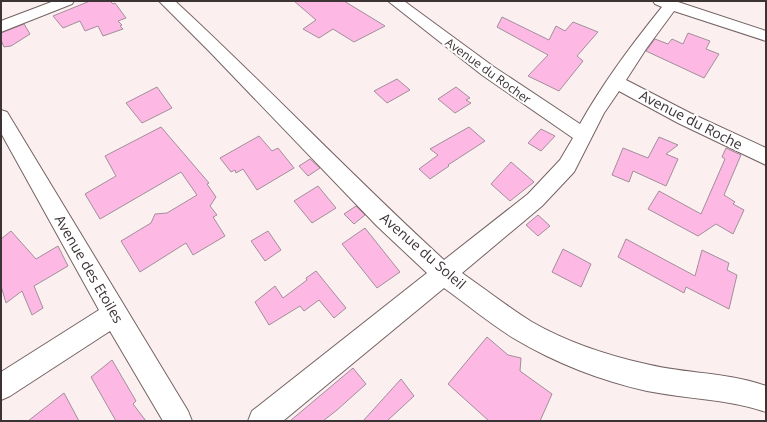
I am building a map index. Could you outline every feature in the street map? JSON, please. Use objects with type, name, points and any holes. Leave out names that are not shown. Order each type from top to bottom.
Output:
[{"type":"street","points":[[1,27],[67,1]]},
{"type":"street","name":"Avenue du Soleil","points":[[166,1],[215,48],[385,219],[444,274],[523,330],[559,349],[612,370],[648,378],[746,392],[766,399]]},
{"type":"street","name":"Avenue du Rocher","points":[[395,1],[481,67],[540,109],[584,136]]},
{"type":"street","points":[[262,421],[535,200],[567,166],[598,110],[665,3],[766,36]]},
{"type":"street","name":"Avenue du Roche","points":[[616,82],[684,118],[766,157]]},
{"type":"street","name":"Avenue des Etoiles","points":[[1,117],[114,314],[178,421]]},
{"type":"street","points":[[1,387],[114,314]]},
{"type":"building","points":[[90,1],[110,1],[113,4],[115,3],[126,18],[118,21],[122,25],[120,26],[123,29],[103,36],[98,26],[85,31],[80,21],[63,28],[53,16]]},
{"type":"building","points":[[294,1],[344,1],[385,26],[354,42],[333,29],[319,38],[303,29],[316,20]]},
{"type":"building","points":[[502,17],[549,40],[556,26],[565,31],[573,22],[598,32],[577,56],[583,61],[559,91],[528,76],[548,55],[497,27]]},
{"type":"building","points":[[24,24],[30,34],[11,46],[4,47],[1,40],[1,33]]},
{"type":"building","points":[[688,33],[710,41],[706,49],[719,54],[704,78],[646,51],[655,39],[668,44],[672,39],[683,44]]},
{"type":"building","points":[[397,79],[410,90],[387,103],[374,91]]},
{"type":"building","points":[[157,87],[172,108],[142,123],[126,103]]},
{"type":"building","points":[[456,87],[470,98],[466,100],[471,103],[455,113],[438,99]]},
{"type":"building","points":[[161,127],[209,183],[207,184],[216,197],[210,206],[217,215],[213,217],[225,236],[193,255],[186,243],[140,272],[121,241],[151,223],[155,214],[167,213],[197,195],[181,172],[100,219],[85,194],[116,176],[105,156]]},
{"type":"building","points":[[469,127],[485,141],[448,165],[449,166],[430,179],[419,169],[438,155],[430,149]]},
{"type":"building","points":[[541,129],[555,136],[541,151],[528,143]]},
{"type":"building","points":[[259,136],[272,151],[278,148],[294,168],[257,190],[243,169],[236,173],[235,170],[231,172],[220,158]]},
{"type":"building","points":[[659,137],[678,145],[666,154],[678,159],[666,186],[633,171],[629,182],[612,175],[623,148],[648,158]]},
{"type":"building","points":[[726,148],[741,155],[724,195],[735,202],[733,204],[744,210],[733,234],[716,224],[698,236],[648,209],[659,191],[701,214],[725,159],[722,157]]},
{"type":"building","points":[[310,159],[320,168],[308,176],[299,166]]},
{"type":"building","points":[[511,162],[534,182],[510,201],[491,184]]},
{"type":"building","points":[[318,186],[336,208],[312,223],[294,201]]},
{"type":"building","points":[[356,206],[365,215],[354,224],[344,214]]},
{"type":"building","points":[[538,215],[550,226],[538,236],[526,225]]},
{"type":"building","points":[[365,228],[400,272],[377,288],[342,244]]},
{"type":"building","points":[[11,231],[36,259],[58,246],[68,266],[34,286],[43,308],[32,315],[22,291],[6,303],[1,286],[1,239]]},
{"type":"building","points":[[268,231],[281,250],[265,261],[251,241]]},
{"type":"building","points":[[626,239],[695,276],[702,250],[729,263],[727,270],[737,275],[729,309],[686,287],[684,293],[618,257]]},
{"type":"building","points":[[563,249],[591,264],[581,287],[552,272]]},
{"type":"building","points":[[316,271],[346,308],[334,318],[319,300],[304,311],[300,306],[269,325],[255,302],[275,286],[283,298],[307,280],[306,278]]},
{"type":"building","points":[[487,337],[508,355],[521,358],[520,371],[552,394],[540,421],[489,421],[448,384]]},
{"type":"building","points":[[112,360],[136,401],[133,404],[146,421],[116,421],[91,377]]},
{"type":"building","points":[[353,368],[366,384],[337,410],[323,421],[290,421]]},
{"type":"building","points":[[401,379],[414,396],[387,421],[363,421]]},
{"type":"building","points":[[64,393],[79,421],[28,421]]}]
